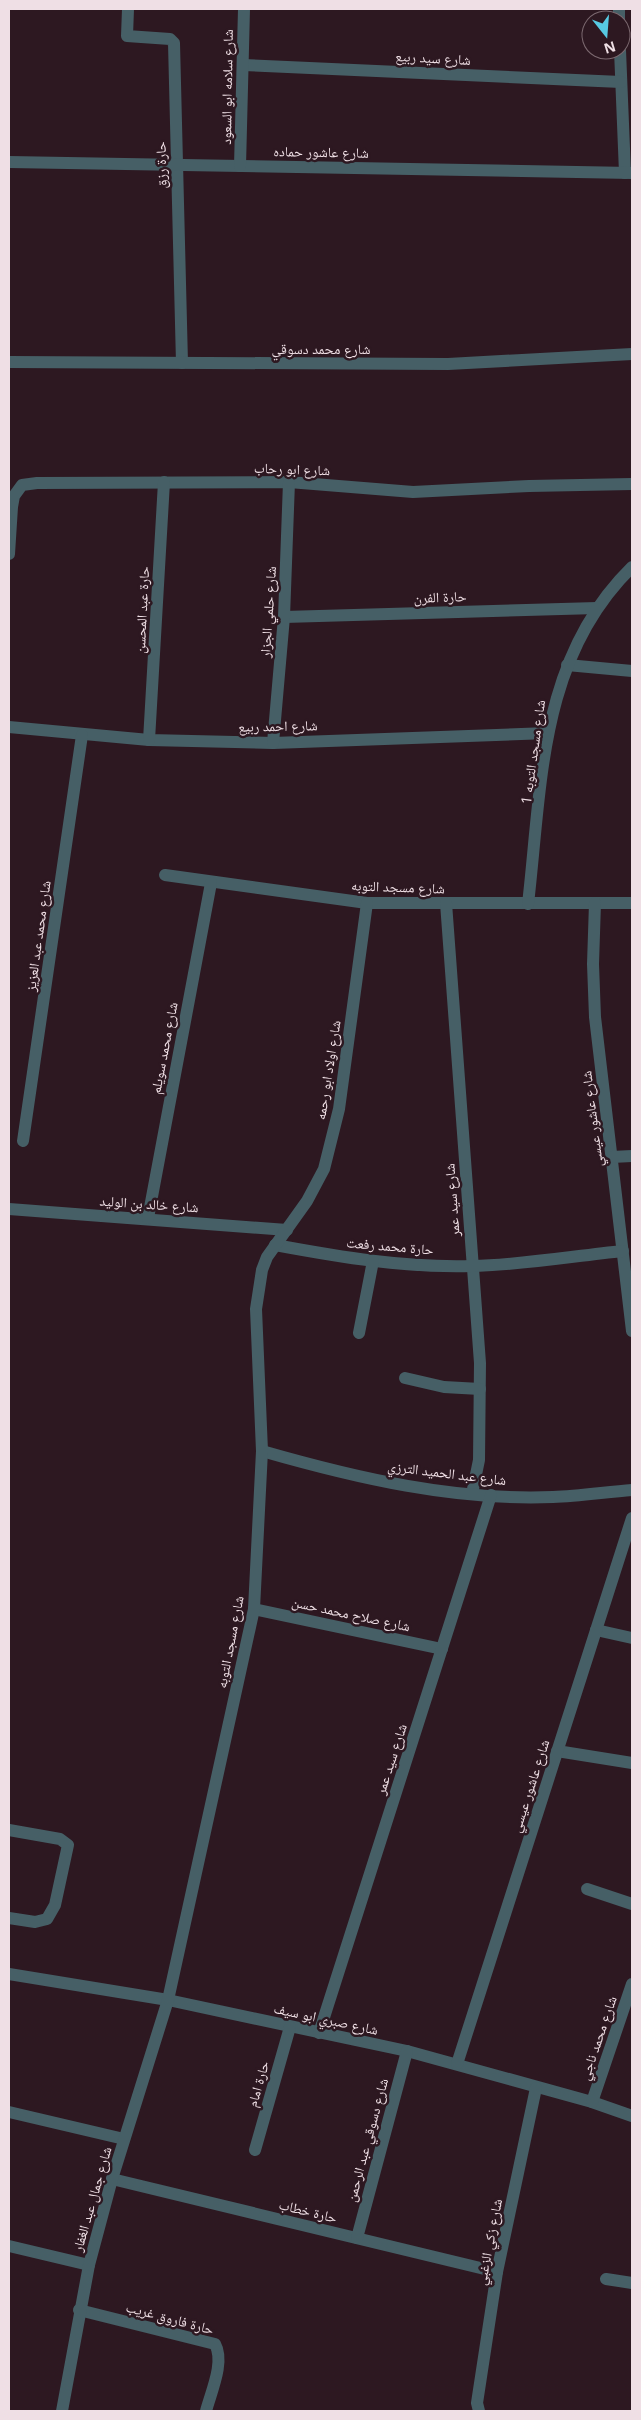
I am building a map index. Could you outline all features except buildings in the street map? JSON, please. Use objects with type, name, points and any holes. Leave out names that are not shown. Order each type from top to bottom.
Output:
[{"type":"street","name":"حارة رزق","points":[[128,9],[127,36],[174,41],[182,363]]},
{"type":"street","name":"شارع سلامه ابو السعود","points":[[240,166],[244,9]]},
{"type":"street","points":[[623,60],[621,82],[629,173]]},
{"type":"street","name":"شارع سيد ربيع","points":[[243,65],[621,82]]},
{"type":"street","name":"شارع عاشور حماده","points":[[9,162],[629,173]]},
{"type":"street","name":"شارع محمد دسوقي","points":[[9,362],[448,364],[632,354]]},
{"type":"street","name":"حارة عبد المحسن","points":[[149,740],[164,482]]},
{"type":"street","name":"شارع ابو رحاب","points":[[9,554],[12,506],[14,496],[22,485],[289,482],[413,492],[529,486],[632,484]]},
{"type":"street","name":"شارع حلمي الجزار","points":[[273,743],[284,617],[289,482]]},
{"type":"street","name":"شارع مسجد التوبه 1","points":[[528,904],[548,733],[555,698],[580,636],[598,608],[632,567]]},
{"type":"street","name":"حارة الفرن","points":[[284,617],[598,608]]},
{"type":"street","points":[[567,665],[632,671]]},
{"type":"street","name":"شارع احمد ربيع","points":[[9,727],[149,740],[273,743],[548,733]]},
{"type":"street","name":"شارع محمد عبد العزيز","points":[[23,1141],[82,735]]},
{"type":"street","name":"شارع مسجد التوبه","points":[[165,875],[210,883],[367,903],[632,903]]},
{"type":"street","name":"شارع محمد سويلم","points":[[148,1218],[210,883]]},
{"type":"street","name":"شارع اولاد ابو رحمه","points":[[287,1230],[307,1201],[324,1169],[339,1109],[367,903]]},
{"type":"street","name":"شارع سيد عمر","points":[[446,903],[480,1363],[479,1460],[472,1494]]},
{"type":"street","name":"شارع عاشور عيسي","points":[[595,903],[593,964],[596,1017],[632,1331]]},
{"type":"street","points":[[612,1157],[632,1156]]},
{"type":"street","name":"شارع خالد بن الوليد","points":[[9,1209],[287,1230]]},
{"type":"street","name":"شارع مسجد التوبه","points":[[168,2000],[254,1609],[262,1451],[256,1309],[262,1270],[275,1245],[287,1230]]},
{"type":"street","name":"حارة محمد رفعت","points":[[275,1245],[373,1261],[472,1266],[623,1251]]},
{"type":"street","points":[[359,1332],[373,1261]]},
{"type":"street","points":[[405,1378],[444,1387],[480,1389]]},
{"type":"street","name":"شارع عبد الحميد الترزي","points":[[262,1451],[366,1478],[472,1494],[552,1497],[632,1490]]},
{"type":"street","name":"شارع سيد عمر","points":[[319,2033],[491,1495]]},
{"type":"street","name":"شارع عاشور عيسي","points":[[457,2064],[632,1518]]},
{"type":"street","name":"شارع صلاح محمد حسن","points":[[254,1609],[442,1649]]},
{"type":"street","points":[[596,1630],[632,1638]]},
{"type":"street","points":[[557,1751],[632,1763]]},
{"type":"street","points":[[9,1830],[60,1839],[68,1845],[54,1905],[47,1919],[35,1922],[9,1918]]},
{"type":"street","points":[[587,1889],[632,1904]]},
{"type":"street","name":"شارع صبري ابو سيف","points":[[9,1974],[168,2000],[406,2051],[592,2102],[632,2116]]},
{"type":"street","name":"شارع محمد ناجي","points":[[592,2102],[632,1984]]},
{"type":"street","name":"شارع جمال عبد الغفار","points":[[62,2411],[79,2310],[89,2265],[112,2178],[168,2000]]},
{"type":"street","name":"حارة امام","points":[[255,2150],[290,2027]]},
{"type":"street","name":"شارع دسوقي عبد الرحمن","points":[[357,2238],[406,2051]]},
{"type":"street","name":"شارع زكي الزغبي","points":[[478,2407],[497,2272],[536,2088]]},
{"type":"street","points":[[9,2112],[124,2139]]},
{"type":"street","name":"حارة خطاب","points":[[112,2178],[497,2272]]},
{"type":"street","points":[[9,2246],[89,2265]]},
{"type":"street","points":[[606,2279],[632,2283]]},
{"type":"street","name":"حارة فاروق غريب","points":[[79,2310],[214,2344],[219,2353],[219,2362],[206,2411]]}]
